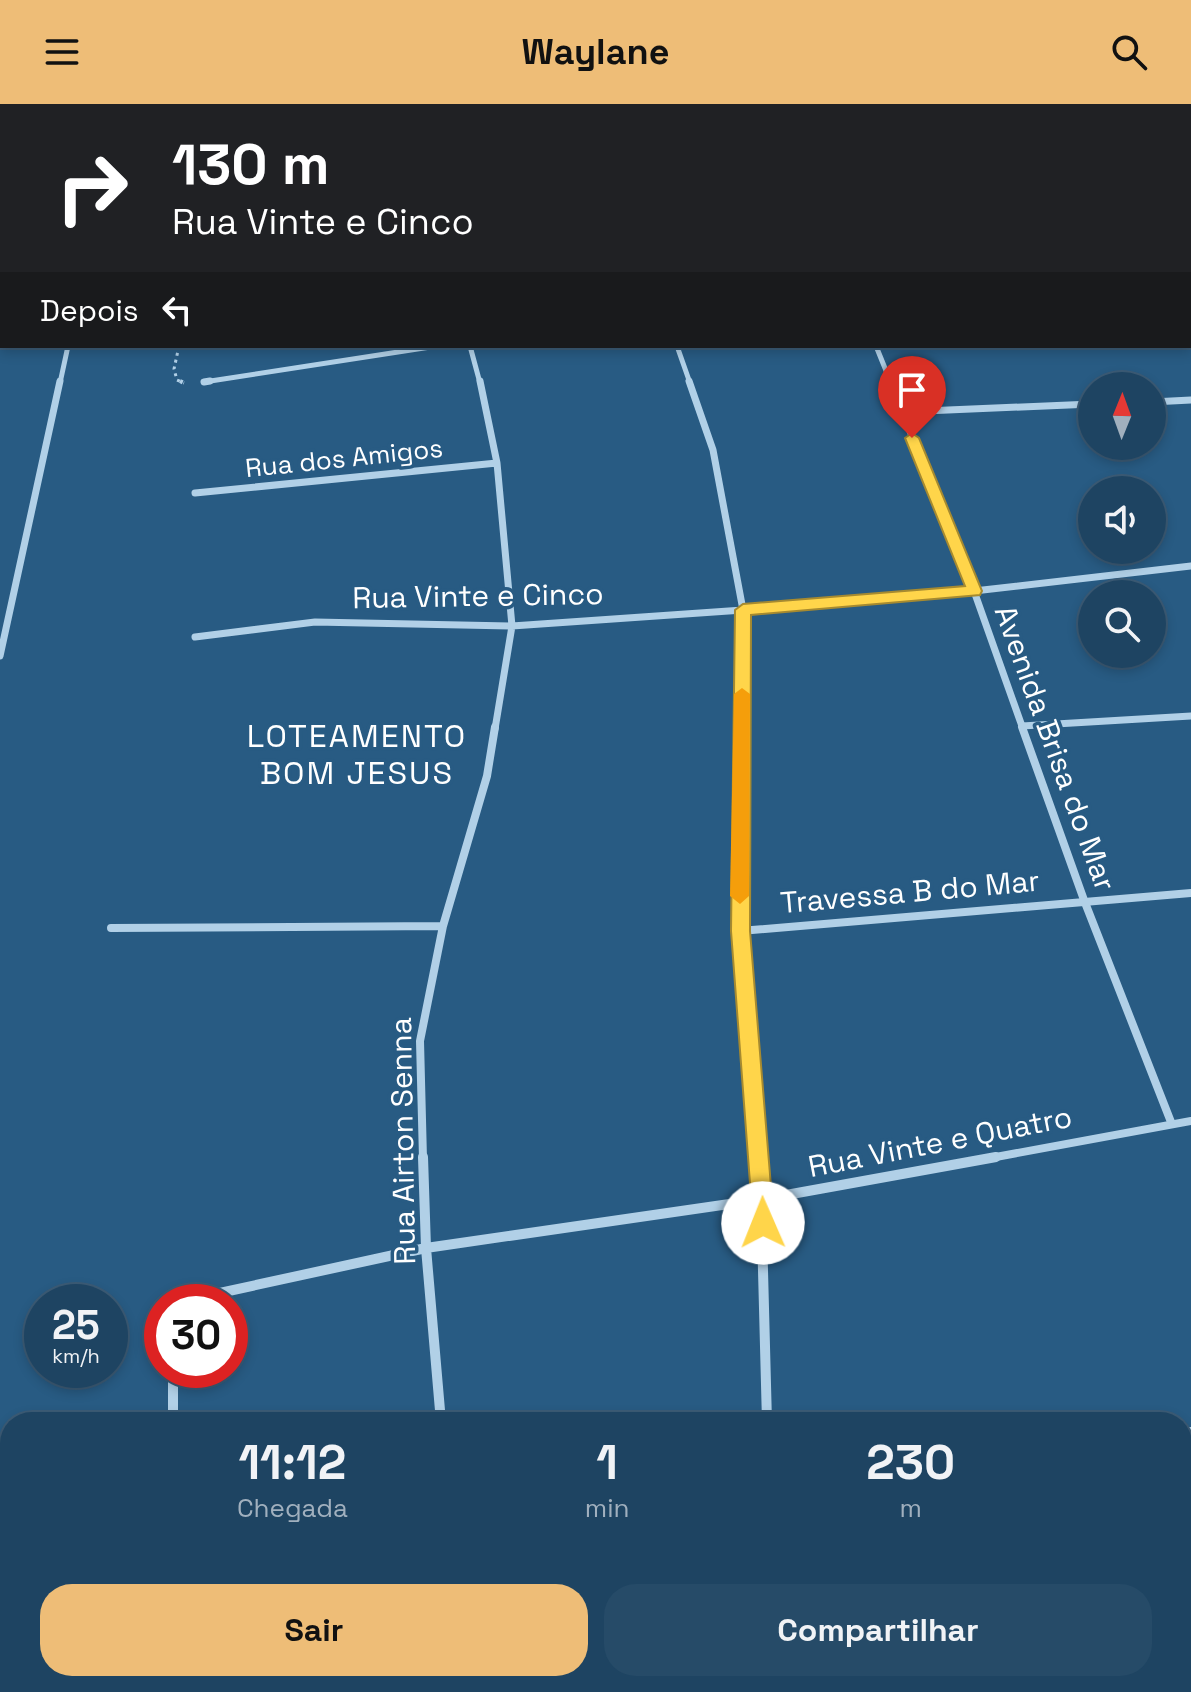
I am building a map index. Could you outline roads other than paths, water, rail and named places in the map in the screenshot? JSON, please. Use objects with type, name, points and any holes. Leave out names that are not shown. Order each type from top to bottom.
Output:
[{"type":"street","points":[[0,656],[68,348]]},
{"type":"street","points":[[204,382],[424,348]]},
{"type":"street","name":"Rua Airton Senna","points":[[440,1412],[426,1248],[420,1041],[443,926],[487,776],[512,626],[497,463],[488,411],[471,348]]},
{"type":"street","points":[[678,348],[713,450],[743,610],[740,931],[764,1199],[762,1270],[767,1412]]},
{"type":"street","name":"Avenida Brisa do Mar","points":[[877,348],[974,591],[1084,900],[1171,1122]]},
{"type":"street","points":[[1166,401],[1191,400]]},
{"type":"street","points":[[901,412],[1078,405]]},
{"type":"street","name":"Rua dos Amigos","points":[[195,493],[497,463]]},
{"type":"street","name":"Rua Vinte e Cinco","points":[[195,637],[255,626],[315,622],[512,626],[743,610],[974,591],[1191,566]]},
{"type":"street","points":[[1022,726],[1191,716]]},
{"type":"street","points":[[1084,900],[1191,893]]},
{"type":"street","name":"Travessa B do Mar","points":[[740,931],[1084,900]]},
{"type":"street","points":[[111,928],[443,926]]},
{"type":"street","name":"Rua Vinte e Quatro","points":[[248,1287],[426,1248],[764,1199],[1171,1122],[1191,1121]]},
{"type":"street","points":[[173,1388],[173,1412]]},
{"type":"district","name":"LOTEAMENTO BOM JESUS","points":[[357,754]]}]
